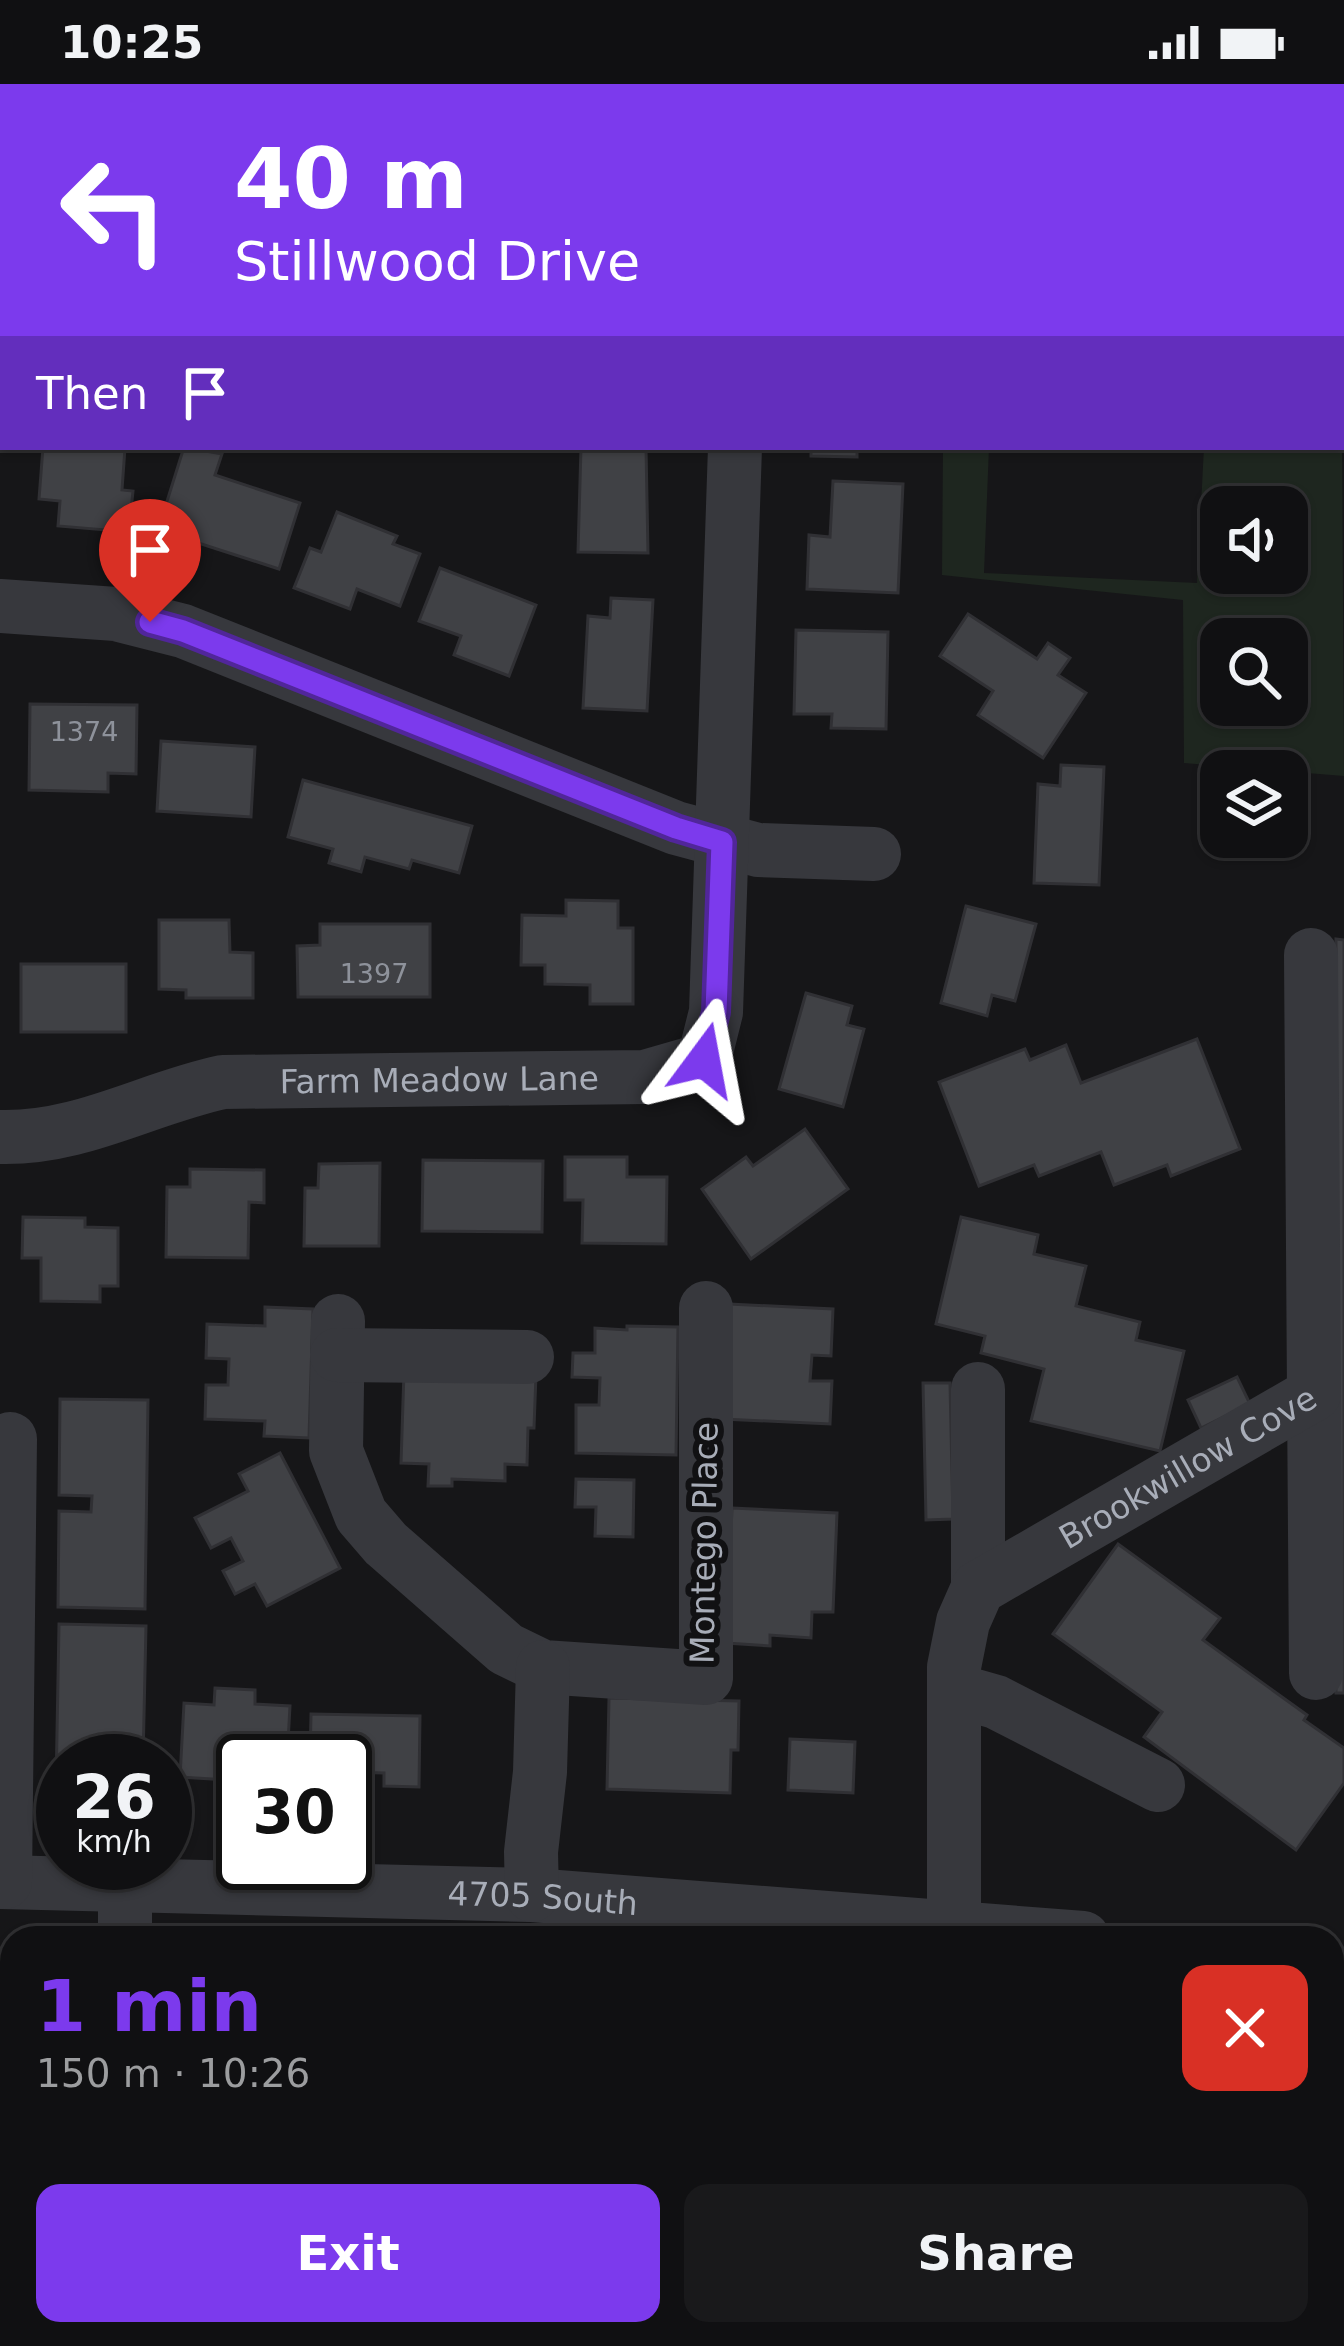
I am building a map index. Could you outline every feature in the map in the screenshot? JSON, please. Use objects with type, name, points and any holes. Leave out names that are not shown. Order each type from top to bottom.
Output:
[{"type":"street","name":"Farm Meadow Lane","points":[[0,1137],[77,1130],[186,1090],[223,1082],[645,1077],[704,1060],[716,1012],[735,450]]},
{"type":"street","points":[[0,606],[116,614],[183,631],[676,828],[722,842],[758,850],[874,854]]},
{"type":"street","name":"Brookwillow Cove","points":[[978,1588],[1314,1394],[1311,955]]},
{"type":"street","name":"Montego Place","points":[[543,1667],[706,1678],[706,1308]]},
{"type":"street","points":[[527,1357],[337,1338],[336,1451],[361,1515],[386,1544],[506,1649],[543,1667],[532,1895]]},
{"type":"street","points":[[954,1926],[954,1690],[957,1644],[978,1588],[978,1389]]},
{"type":"street","points":[[1314,1394],[1316,1673]]},
{"type":"street","points":[[3,1882],[10,1439]]},
{"type":"street","points":[[954,1690],[996,1702],[1158,1786]]},
{"type":"street","name":"4705 South","points":[[3,1882],[36,1882]]},
{"type":"street","name":"4705 South","points":[[192,1884],[532,1895],[941,1926]]},
{"type":"street","points":[[125,1890],[125,1926]]},
{"type":"shaded area","points":[[943,450],[989,450],[984,573],[1197,583],[1200,525],[1200,594],[1308,594],[1308,486],[1202,486],[1204,450],[1342,450],[1344,776],[1308,773],[1308,750],[1200,750],[1200,764],[1184,763],[1183,600],[942,575]]},
{"type":"building","points":[[43,450],[125,450],[122,490],[133,491],[129,532],[58,526],[60,501],[39,499]]},
{"type":"building","points":[[183,450],[222,454],[215,475],[300,503],[279,569],[158,530]]},
{"type":"building","points":[[581,450],[646,450],[648,553],[578,552]]},
{"type":"building","points":[[811,450],[857,450],[857,457],[811,456]]},
{"type":"building","points":[[833,481],[903,484],[898,593],[807,589],[809,535],[830,537]]},
{"type":"building","points":[[337,512],[397,536],[393,544],[420,554],[400,606],[357,589],[350,609],[294,588],[310,548],[321,552]]},
{"type":"building","points":[[440,568],[536,605],[509,676],[454,655],[461,636],[419,621]]},
{"type":"building","points":[[611,598],[653,600],[647,711],[583,708],[588,616],[610,618]]},
{"type":"building","points":[[968,614],[1037,659],[1048,643],[1070,658],[1058,675],[1086,693],[1043,758],[978,715],[993,691],[940,656]]},
{"type":"building","points":[[796,630],[888,632],[886,729],[831,728],[832,714],[794,714]]},
{"type":"building","points":[[30,704],[137,705],[136,774],[108,773],[108,792],[29,790]]},
{"type":"building","points":[[161,741],[255,747],[251,817],[157,811]]},
{"type":"building","points":[[1061,765],[1104,767],[1099,885],[1034,883],[1038,784],[1060,786]]},
{"type":"building","points":[[303,780],[472,826],[459,873],[412,860],[409,869],[365,857],[361,872],[329,863],[333,849],[288,837]]},
{"type":"building","points":[[566,900],[618,901],[618,928],[633,928],[633,1004],[590,1004],[590,985],[545,984],[545,965],[521,965],[522,915],[566,916]]},
{"type":"building","points":[[966,906],[1036,924],[1015,1001],[992,995],[987,1016],[941,1003]]},
{"type":"building","points":[[159,920],[229,920],[230,952],[253,953],[253,998],[186,998],[186,990],[159,989]]},
{"type":"building","points":[[320,924],[430,924],[430,997],[298,997],[297,946],[320,945]]},
{"type":"building","points":[[1336,939],[1344,940],[1344,1693],[1336,1693]]},
{"type":"building","points":[[21,964],[126,964],[126,1032],[21,1032]]},
{"type":"building","points":[[806,993],[852,1006],[847,1025],[864,1029],[843,1107],[779,1089]]},
{"type":"building","points":[[1197,1039],[1240,1149],[1171,1176],[1167,1165],[1114,1185],[1101,1152],[1039,1176],[1034,1165],[979,1186],[939,1082],[1025,1049],[1030,1060],[1066,1045],[1081,1083]]},
{"type":"building","points":[[805,1129],[848,1189],[751,1259],[702,1189],[746,1157],[753,1166]]},
{"type":"building","points":[[565,1157],[627,1157],[627,1177],[667,1177],[666,1244],[582,1243],[583,1200],[565,1200]]},
{"type":"building","points":[[423,1160],[543,1161],[542,1232],[422,1231]]},
{"type":"building","points":[[380,1163],[379,1246],[304,1246],[305,1188],[318,1188],[319,1164]]},
{"type":"building","points":[[190,1169],[264,1170],[264,1203],[249,1202],[248,1258],[166,1257],[167,1187],[190,1187]]},
{"type":"building","points":[[23,1217],[85,1218],[85,1227],[118,1228],[118,1286],[100,1286],[100,1302],[41,1301],[41,1258],[22,1258]]},
{"type":"building","points":[[961,1217],[1038,1235],[1034,1254],[1086,1266],[1076,1306],[1140,1322],[1136,1340],[1184,1351],[1160,1451],[1031,1421],[1044,1369],[981,1353],[985,1336],[936,1324]]},
{"type":"building","points":[[729,1304],[833,1309],[831,1356],[812,1355],[810,1381],[832,1381],[830,1424],[723,1419]]},
{"type":"building","points":[[265,1307],[313,1309],[309,1438],[264,1436],[265,1421],[205,1419],[206,1385],[228,1385],[229,1359],[206,1358],[207,1324],[265,1326]]},
{"type":"building","points":[[627,1326],[678,1327],[676,1455],[576,1453],[576,1405],[599,1405],[600,1378],[572,1377],[573,1353],[595,1353],[595,1328],[627,1330]]},
{"type":"building","points":[[404,1371],[536,1375],[527,1465],[505,1464],[505,1481],[452,1479],[452,1486],[428,1486],[429,1464],[401,1463]]},
{"type":"building","points":[[1237,1377],[1250,1404],[1201,1428],[1188,1400]]},
{"type":"building","points":[[923,1383],[950,1383],[953,1519],[926,1520]]},
{"type":"building","points":[[60,1399],[148,1400],[145,1609],[58,1607],[59,1511],[91,1512],[92,1496],[59,1495]]},
{"type":"building","points":[[280,1453],[340,1568],[267,1606],[255,1584],[235,1594],[223,1571],[243,1561],[231,1538],[211,1548],[195,1518],[248,1491],[239,1474]]},
{"type":"building","points":[[576,1479],[634,1480],[633,1537],[595,1536],[596,1507],[575,1507]]},
{"type":"building","points":[[732,1508],[837,1513],[833,1612],[812,1612],[811,1638],[770,1635],[770,1646],[726,1643]]},
{"type":"building","points":[[1118,1544],[1220,1618],[1203,1640],[1307,1715],[1304,1720],[1344,1748],[1344,1783],[1296,1850],[1144,1737],[1162,1712],[1053,1634]]},
{"type":"building","points":[[59,1624],[146,1626],[144,1734],[57,1734]]},
{"type":"building","points":[[215,1688],[255,1690],[255,1704],[290,1706],[288,1734],[216,1734],[216,1779],[192,1778],[192,1734],[182,1734],[184,1703],[214,1705]]},
{"type":"building","points":[[609,1698],[739,1701],[738,1750],[731,1750],[730,1793],[607,1789]]},
{"type":"building","points":[[311,1714],[420,1716],[419,1787],[384,1786],[384,1773],[372,1773],[372,1734],[311,1734]]},
{"type":"building","points":[[790,1739],[855,1742],[853,1793],[788,1790]]},
{"type":"route","points":[[150,622],[722,842],[716,1012],[704,1060]]}]
